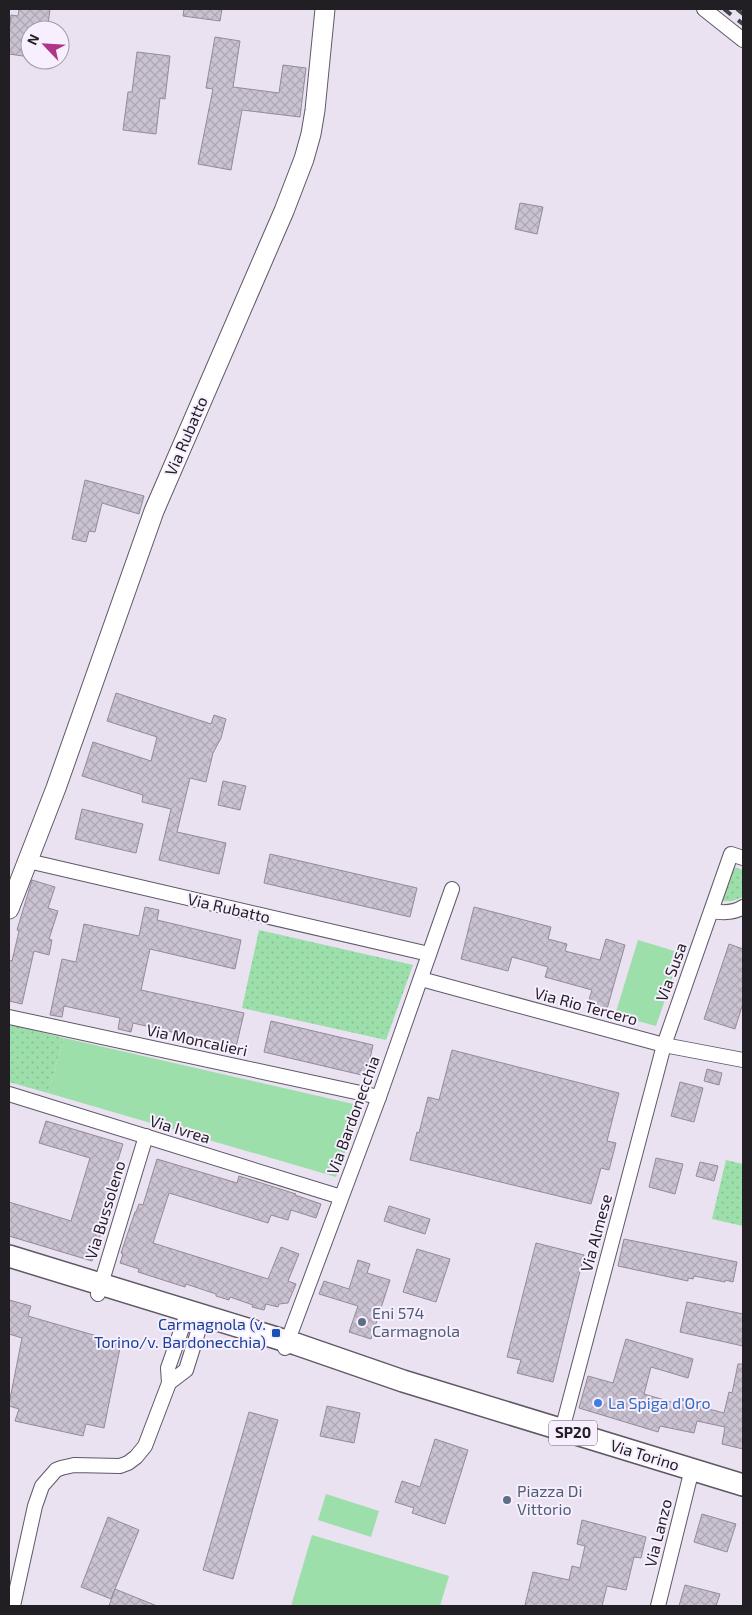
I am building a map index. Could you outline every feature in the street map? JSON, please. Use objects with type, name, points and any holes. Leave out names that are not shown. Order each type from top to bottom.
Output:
[{"type":"main road","points":[[9,1256],[99,1290]]},
{"type":"main road","points":[[9,1267],[99,1290]]},
{"type":"main road","name":"Via Torino","points":[[99,1290],[743,1485]]},
{"type":"street","name":"Via Rubatto","points":[[9,909],[56,788],[154,511],[284,211],[304,159],[315,110],[326,9]]},
{"type":"street","points":[[704,9],[743,40]]},
{"type":"street","name":"Via Susa","points":[[664,1045],[712,911],[737,856]]},
{"type":"street","name":"Via Rubatto","points":[[28,861],[429,954]]},
{"type":"street","name":"Via Bardonecchia","points":[[286,1346],[379,1097],[452,889]]},
{"type":"street","points":[[712,911],[723,913],[743,907]]},
{"type":"street","name":"Via Rio Tercero","points":[[421,979],[664,1045],[743,1060]]},
{"type":"street","name":"Via Moncalieri","points":[[9,1017],[379,1097]]},
{"type":"street","name":"Via Almese","points":[[562,1430],[664,1045]]},
{"type":"street","name":"Via Ivrea","points":[[9,1094],[341,1197]]},
{"type":"street","name":"Via Bussoleno","points":[[99,1290],[146,1136]]},
{"type":"street","points":[[13,1606],[35,1506],[42,1486],[56,1470],[61,1468],[74,1465],[120,1466],[136,1457],[145,1446],[169,1383],[168,1368],[194,1319]]},
{"type":"street","name":"Via Lanzo","points":[[658,1606],[692,1469]]},
{"type":"green space","points":[[734,867],[743,870],[743,897],[732,901],[722,901]]},
{"type":"green space","points":[[259,930],[413,965],[386,1040],[242,1008]]},
{"type":"green space","points":[[638,940],[681,953],[656,1026],[615,1015]]},
{"type":"green space","points":[[9,1024],[64,1038],[48,1093],[9,1082]]},
{"type":"green space","points":[[64,1038],[362,1106],[336,1177],[48,1093]]},
{"type":"green space","points":[[726,1160],[743,1164],[743,1226],[712,1219]]},
{"type":"green space","points":[[326,1494],[379,1511],[371,1537],[318,1520]]},
{"type":"green space","points":[[312,1535],[449,1576],[440,1606],[291,1606]]},
{"type":"building","points":[[19,9],[50,9],[49,20],[20,20],[20,56],[9,54],[11,15],[18,16]]},
{"type":"building","points":[[184,9],[222,9],[220,21],[183,16]]},
{"type":"building","points":[[215,37],[240,41],[233,87],[279,93],[283,65],[306,68],[300,117],[242,110],[231,170],[198,164],[213,89],[206,88]]},
{"type":"building","points":[[137,52],[170,56],[165,99],[160,98],[156,134],[123,130],[128,92],[132,92]]},
{"type":"building","points":[[520,203],[543,207],[537,234],[515,229]]},
{"type":"building","points":[[85,480],[144,496],[139,514],[102,503],[95,532],[89,531],[86,542],[72,539]]},
{"type":"building","points":[[116,693],[211,724],[214,715],[226,719],[221,738],[213,753],[206,782],[190,778],[177,832],[226,843],[219,874],[159,860],[171,809],[142,802],[143,795],[82,776],[93,742],[151,761],[157,737],[107,721]]},
{"type":"building","points":[[223,781],[246,786],[240,810],[218,805]]},
{"type":"building","points":[[82,809],[143,824],[136,853],[75,839]]},
{"type":"building","points":[[270,854],[417,888],[410,917],[264,883]]},
{"type":"building","points":[[32,880],[55,887],[48,908],[58,911],[49,939],[52,940],[49,955],[34,951],[22,1004],[9,1001],[9,960],[12,961],[19,931],[17,930]]},
{"type":"building","points":[[145,907],[159,910],[157,920],[241,940],[235,969],[150,949],[141,990],[244,1013],[236,1047],[133,1023],[131,1032],[118,1029],[120,1018],[64,1006],[62,1017],[50,1015],[62,959],[76,962],[84,924],[139,936]]},
{"type":"building","points":[[474,907],[551,927],[548,939],[567,944],[565,951],[600,960],[606,939],[625,945],[607,1009],[588,1003],[592,990],[545,977],[548,967],[512,957],[508,971],[461,959]]},
{"type":"building","points":[[729,944],[743,949],[743,1003],[735,1029],[704,1019]]},
{"type":"building","points":[[271,1021],[373,1045],[366,1076],[264,1052]]},
{"type":"building","points":[[452,1050],[619,1093],[607,1141],[616,1143],[609,1170],[601,1168],[591,1204],[410,1160],[428,1097],[439,1100]]},
{"type":"building","points":[[707,1069],[722,1073],[719,1085],[704,1081]]},
{"type":"building","points":[[680,1082],[703,1088],[694,1122],[671,1116]]},
{"type":"building","points":[[46,1121],[123,1144],[98,1222],[104,1224],[92,1261],[9,1236],[9,1202],[71,1221],[90,1158],[39,1143]]},
{"type":"building","points":[[656,1158],[683,1164],[675,1194],[649,1187]]},
{"type":"building","points":[[157,1159],[237,1183],[239,1176],[321,1204],[316,1218],[291,1210],[288,1220],[271,1215],[268,1223],[169,1193],[153,1243],[268,1279],[281,1247],[299,1254],[288,1281],[296,1284],[288,1303],[279,1304],[278,1307],[266,1304],[264,1310],[230,1297],[229,1300],[186,1284],[185,1287],[138,1272],[139,1269],[120,1263],[123,1254],[121,1253],[135,1212],[139,1204],[143,1205]]},
{"type":"building","points":[[700,1162],[718,1166],[714,1181],[696,1176]]},
{"type":"building","points":[[389,1206],[430,1219],[425,1234],[384,1221]]},
{"type":"building","points":[[624,1239],[737,1262],[733,1282],[694,1276],[693,1279],[688,1278],[688,1281],[618,1266]]},
{"type":"building","points":[[536,1243],[584,1255],[553,1382],[517,1373],[521,1360],[507,1357]]},
{"type":"building","points":[[417,1249],[450,1259],[436,1302],[403,1292]]},
{"type":"building","points":[[358,1260],[370,1264],[367,1273],[390,1280],[371,1339],[349,1332],[358,1306],[319,1294],[324,1281],[349,1289]]},
{"type":"building","points":[[9,1300],[31,1306],[28,1316],[121,1343],[104,1428],[86,1424],[83,1436],[15,1421],[19,1409],[9,1406],[9,1404],[22,1338],[9,1334]]},
{"type":"building","points":[[687,1302],[743,1314],[743,1346],[680,1332]]},
{"type":"building","points":[[626,1339],[693,1359],[688,1378],[651,1367],[644,1394],[678,1404],[679,1401],[724,1413],[729,1392],[732,1393],[738,1364],[743,1364],[743,1449],[722,1444],[725,1427],[697,1421],[694,1433],[660,1426],[658,1432],[579,1408],[588,1376],[613,1383]]},
{"type":"building","points":[[327,1406],[360,1413],[354,1443],[320,1436]]},
{"type":"building","points":[[249,1412],[278,1420],[233,1579],[203,1570]]},
{"type":"building","points":[[435,1439],[468,1450],[445,1524],[412,1513],[414,1508],[395,1502],[402,1481],[420,1487]]},
{"type":"building","points":[[702,1514],[736,1524],[727,1552],[694,1542]]},
{"type":"building","points":[[108,1517],[139,1530],[111,1599],[81,1587]]},
{"type":"building","points":[[582,1520],[646,1537],[641,1558],[634,1557],[626,1590],[607,1586],[602,1606],[525,1605],[533,1572],[569,1580],[572,1566],[580,1568],[585,1546],[577,1544]]},
{"type":"building","points":[[685,1585],[720,1594],[716,1606],[679,1606]]},
{"type":"building","points":[[115,1589],[157,1606],[109,1606]]},
{"type":"railway","points":[[724,9],[743,24]]},
{"type":"railway","points":[[737,9],[743,14]]},
{"type":"place","name":"Eni 574 Carmagnola","points":[[362,1322]]},
{"type":"place","name":"Carmagnola (v. Torino/v. Bardonecchia)","points":[[276,1333]]},
{"type":"place","name":"La Spiga d'Oro","points":[[598,1403]]},
{"type":"place","name":"Piazza Di Vittorio","points":[[507,1500]]}]
